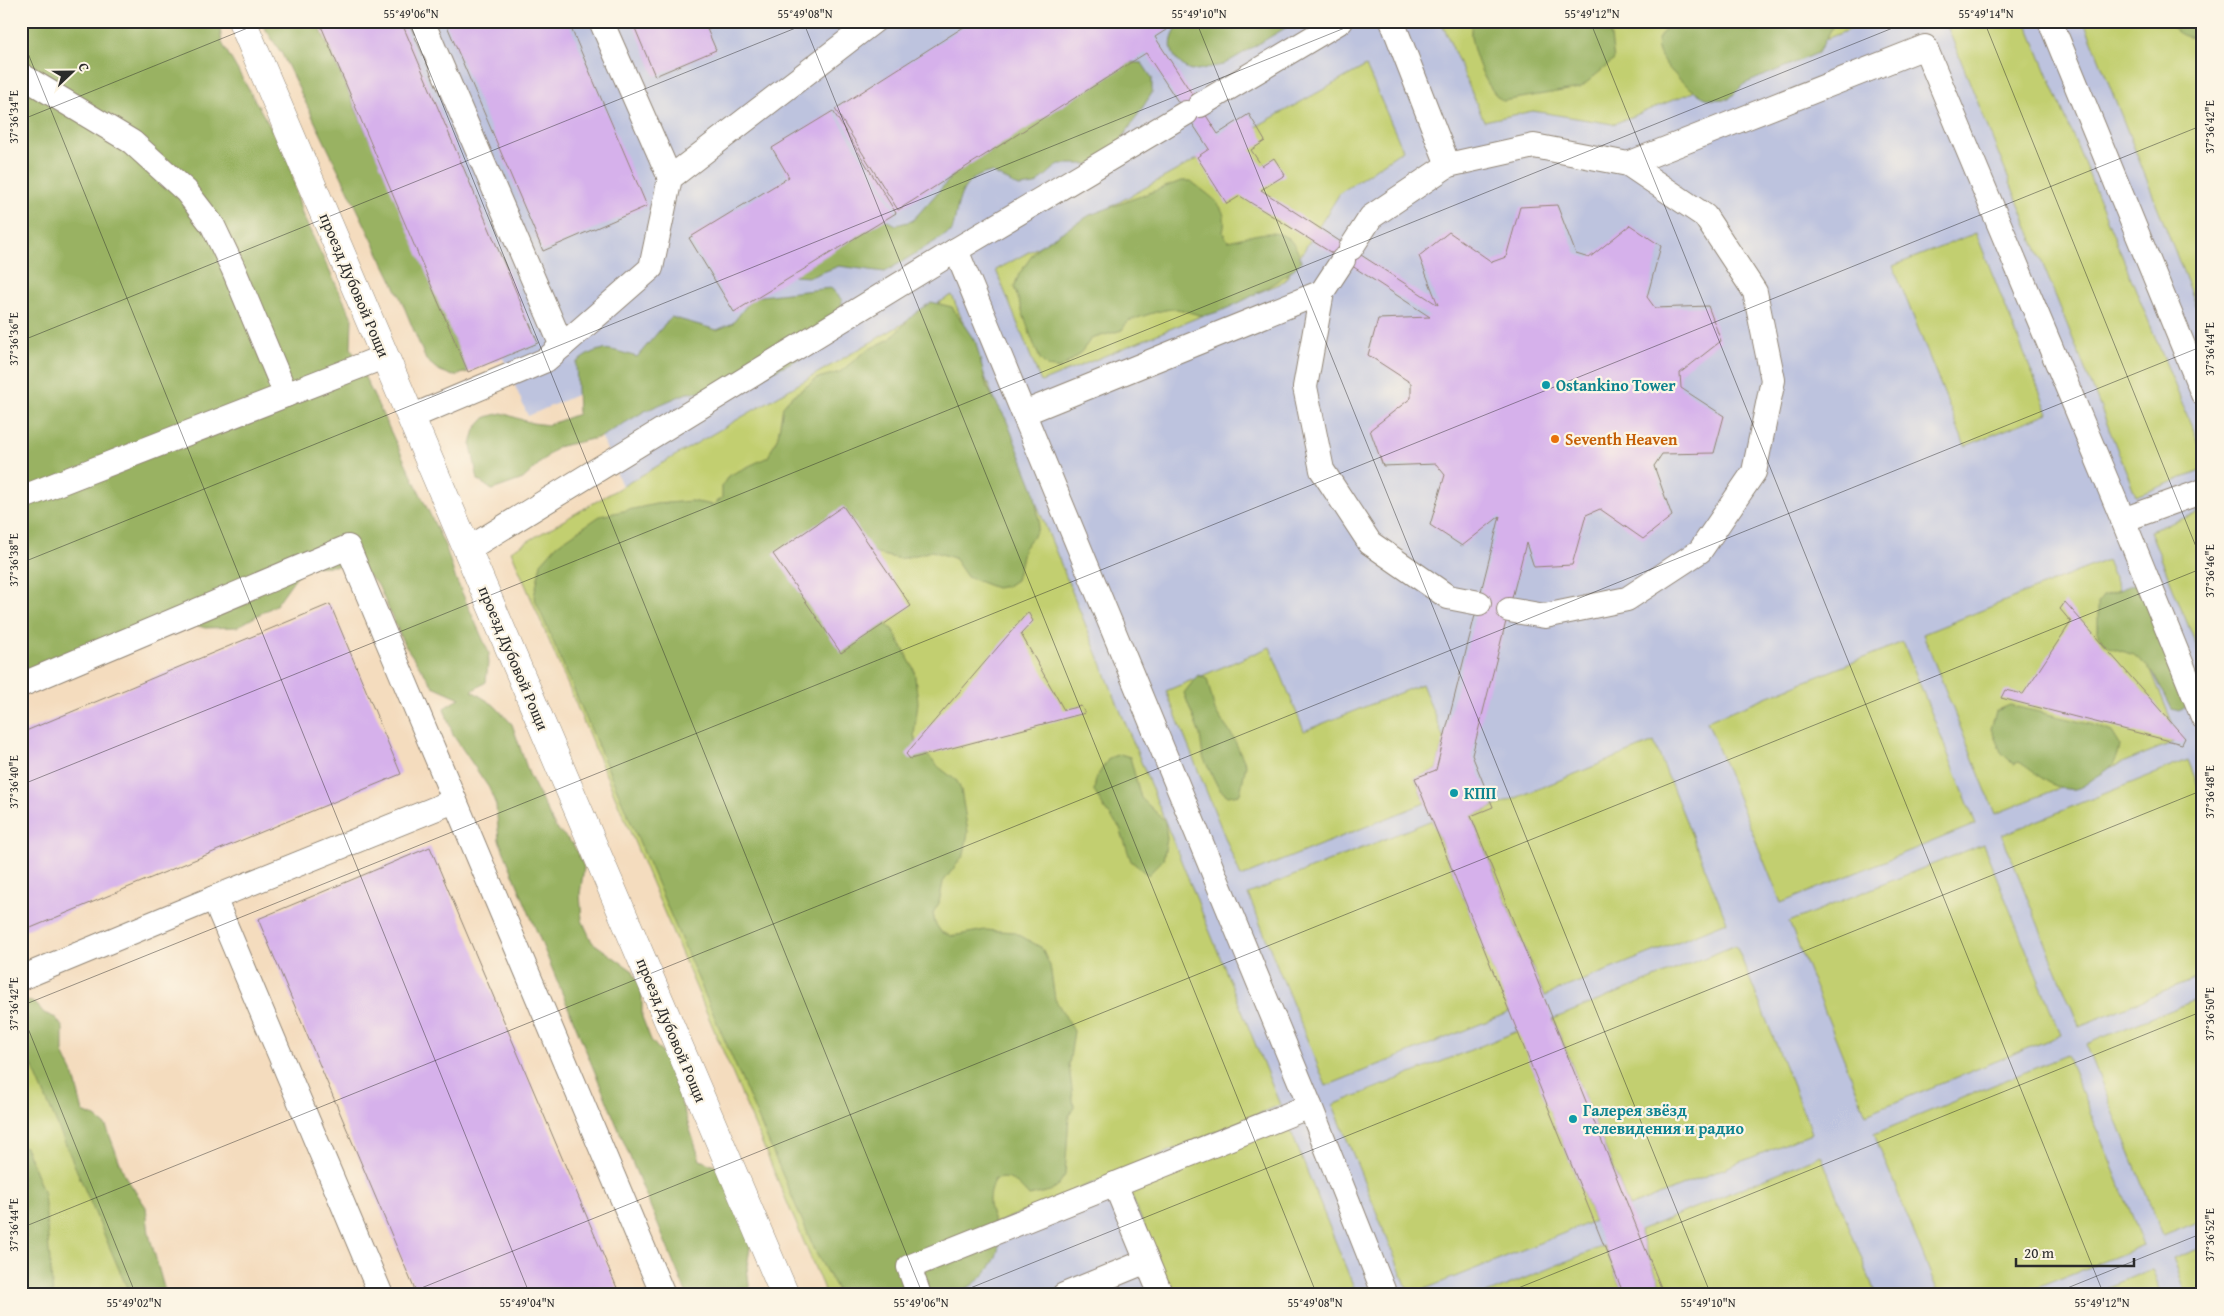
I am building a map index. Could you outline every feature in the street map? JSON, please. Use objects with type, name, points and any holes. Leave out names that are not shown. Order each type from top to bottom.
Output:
[{"type":"street","name":"проезд Дубовой Рощи","points":[[242,21],[785,1295]]},
{"type":"lane","points":[[422,21],[562,346]]},
{"type":"lane","points":[[411,417],[546,360],[651,268],[670,178],[601,21]]},
{"type":"lane","points":[[670,178],[874,21]]},
{"type":"lane","points":[[468,548],[956,250],[1341,21]]},
{"type":"lane","points":[[1392,21],[1448,165]]},
{"type":"lane","points":[[2050,21],[2203,394]]},
{"type":"lane","points":[[1628,164],[1925,47],[2123,520],[2203,717]]},
{"type":"lane","points":[[21,75],[132,142],[186,191],[214,226],[286,395]]},
{"type":"lane","points":[[1479,604],[1448,597],[1370,543],[1322,470],[1305,387],[1322,292],[1371,217],[1448,165],[1534,146],[1628,164],[1705,216],[1755,292],[1773,380],[1754,472],[1700,552],[1627,598],[1545,616],[1509,610]]},
{"type":"lane","points":[[956,250],[1310,1106],[1385,1295]]},
{"type":"lane","points":[[1024,413],[1322,292]]},
{"type":"lane","points":[[21,498],[386,356]]},
{"type":"lane","points":[[2123,520],[2203,491]]},
{"type":"lane","points":[[21,685],[348,547],[663,1295]]},
{"type":"lane","points":[[21,978],[454,801]]},
{"type":"lane","points":[[214,898],[381,1295]]},
{"type":"lane","points":[[919,1295],[909,1267],[1310,1106]]},
{"type":"lane","points":[[1115,1184],[1161,1295]]},
{"type":"lane","points":[[1064,1295],[1147,1261]]},
{"type":"shaded area","points":[[319,21],[2203,21],[2203,1295],[858,1295],[853,1283],[826,1294],[511,551],[622,486],[583,392],[528,416],[503,358],[468,372]]},
{"type":"green space","points":[[21,21],[219,21],[222,43],[288,158],[302,214],[352,318],[351,348],[446,548],[455,577],[489,653],[486,682],[472,691],[494,705],[512,724],[529,774],[555,827],[573,844],[584,867],[580,894],[582,920],[592,942],[633,971],[642,993],[642,1017],[651,1040],[667,1059],[700,1160],[727,1171],[751,1242],[747,1266],[750,1295],[687,1295],[499,840],[496,805],[489,788],[453,735],[444,708],[460,698],[433,686],[404,644],[378,585],[357,565],[303,567],[276,605],[237,627],[205,628],[176,619],[21,671]]},
{"type":"green space","points":[[260,21],[317,21],[446,312],[469,345],[468,372],[453,376],[438,370],[426,360],[400,297],[282,54]]},
{"type":"green space","points":[[1183,21],[1297,21],[1223,65],[1191,71],[1178,61],[1172,49],[1171,42],[1173,36]]},
{"type":"green space","points":[[1441,21],[1871,21],[1613,124],[1533,111],[1484,121]]},
{"type":"green space","points":[[1472,21],[1609,21],[1614,60],[1580,88],[1503,101],[1492,89],[1478,63],[1471,37]]},
{"type":"green space","points":[[1677,21],[1830,21],[1832,28],[1818,53],[1744,84],[1729,99],[1714,99],[1706,98],[1682,82],[1666,65],[1661,56],[1658,48],[1659,37]]},
{"type":"green space","points":[[1945,21],[2026,21],[2203,454],[2203,470],[2136,496]]},
{"type":"green space","points":[[2084,21],[2203,21],[2203,322]]},
{"type":"green space","points":[[2168,21],[2203,21],[2203,39],[2192,38],[2178,33]]},
{"type":"green space","points":[[1127,62],[1142,63],[1152,78],[1152,93],[1118,145],[1091,164],[1059,164],[1035,185],[1019,187],[991,172],[972,180],[962,193],[952,231],[885,272],[839,266],[810,277],[794,276],[775,247],[883,218],[896,225],[912,221],[957,171]]},
{"type":"green space","points":[[1366,66],[1403,150],[1340,193],[1284,282],[1041,382],[996,270]]},
{"type":"green space","points":[[1181,181],[1191,181],[1217,202],[1224,215],[1223,232],[1228,241],[1262,234],[1272,233],[1281,235],[1290,240],[1301,262],[1270,285],[1242,301],[1217,312],[1199,315],[1177,309],[1167,310],[1128,321],[1122,330],[1091,339],[1078,356],[1059,369],[1048,367],[1040,359],[1014,287],[1019,274],[1038,247],[1090,215]]},
{"type":"green space","points":[[1976,233],[2048,413],[1965,446],[1893,266]]},
{"type":"green space","points":[[831,288],[842,300],[840,330],[830,343],[737,389],[687,393],[645,411],[601,437],[557,447],[523,479],[492,490],[478,480],[471,445],[475,429],[486,417],[502,413],[532,423],[548,425],[578,414],[576,363],[592,352],[605,349],[637,357],[671,317],[717,330],[733,323],[753,297]]},
{"type":"green space","points":[[952,295],[1280,1105],[826,1294],[511,551]]},
{"type":"green space","points":[[931,302],[952,307],[976,343],[987,387],[1006,419],[1034,490],[1039,521],[1037,531],[1024,548],[1016,580],[1007,586],[996,588],[967,577],[954,558],[932,551],[900,559],[868,552],[875,615],[893,630],[914,669],[918,702],[914,736],[918,746],[940,768],[957,781],[961,790],[968,832],[964,855],[943,882],[939,903],[933,913],[935,923],[941,932],[952,936],[985,930],[1014,932],[1042,948],[1050,966],[1055,999],[1074,1031],[1069,1065],[1074,1107],[1069,1116],[1065,1175],[1059,1184],[1050,1191],[1029,1196],[1018,1184],[1010,1179],[1000,1178],[994,1180],[989,1204],[999,1241],[998,1250],[990,1268],[975,1283],[958,1293],[949,1295],[840,1295],[817,1255],[534,597],[541,563],[557,545],[600,516],[656,504],[691,501],[713,505],[722,498],[722,486],[728,476],[768,457],[778,436],[783,406],[790,398],[818,378],[840,372],[867,350],[890,339],[913,315]]},
{"type":"green space","points":[[2203,511],[2203,662],[2150,531]]},
{"type":"green space","points":[[2107,560],[2179,740],[1995,814],[1923,634]]},
{"type":"green space","points":[[2140,582],[2190,703],[2179,711],[2172,709],[2153,672],[2134,655],[2109,647],[2098,635],[2098,603],[2103,596]]},
{"type":"green space","points":[[1903,642],[1976,824],[1781,903],[1707,721]]},
{"type":"green space","points":[[1270,647],[1304,731],[1422,684],[1444,739],[1436,770],[1415,778],[1425,803],[1241,877],[1166,691]]},
{"type":"green space","points":[[1198,675],[1207,679],[1215,711],[1233,737],[1246,765],[1240,794],[1228,796],[1219,789],[1203,757],[1200,735],[1184,693]]},
{"type":"green space","points":[[2010,705],[2097,726],[2112,732],[2120,745],[2115,761],[2106,771],[2075,789],[2068,789],[2053,784],[2019,762],[2013,764],[2001,752],[1991,729],[1996,711]]},
{"type":"green space","points":[[1654,742],[1727,922],[1544,996],[1471,816]]},
{"type":"green space","points":[[1120,754],[1130,757],[1141,798],[1165,821],[1167,839],[1163,860],[1148,875],[1131,861],[1120,828],[1106,811],[1094,791],[1096,778],[1109,758]]},
{"type":"green space","points":[[2188,760],[2203,798],[2203,976],[2079,1026],[2002,835]]},
{"type":"green space","points":[[1432,820],[1510,1012],[1326,1086],[1248,894]]},
{"type":"green space","points":[[1983,844],[2061,1035],[1866,1114],[1789,922]]},
{"type":"green space","points":[[1736,945],[1812,1133],[1629,1207],[1553,1019]]},
{"type":"green space","points":[[2203,997],[2203,1220],[2163,1236],[2086,1044]]},
{"type":"green space","points":[[24,999],[36,1004],[44,1013],[56,1018],[63,1028],[63,1053],[74,1076],[83,1112],[95,1117],[106,1126],[125,1176],[146,1207],[149,1234],[166,1295],[130,1295],[21,1040],[21,1000]]},
{"type":"green space","points":[[21,1021],[139,1295],[21,1295]]},
{"type":"green space","points":[[1518,1031],[1594,1221],[1410,1295],[1333,1105]]},
{"type":"green space","points":[[2067,1055],[2144,1245],[2019,1295],[1939,1295],[1874,1134]]},
{"type":"green space","points":[[1288,1124],[1357,1295],[1173,1295],[1129,1190]]},
{"type":"green space","points":[[21,1145],[26,1148],[44,1194],[53,1295],[21,1295]]},
{"type":"green space","points":[[1821,1155],[1876,1295],[1664,1295],[1639,1231]]},
{"type":"green space","points":[[1604,1246],[1624,1295],[1484,1295]]},
{"type":"green space","points":[[2203,1247],[2203,1295],[2187,1295],[2173,1259]]},
{"type":"green space","points":[[2152,1269],[2163,1295],[2088,1295]]},
{"type":"building","points":[[319,21],[401,21],[538,343],[468,372]]},
{"type":"building","points":[[445,21],[568,21],[647,206],[543,251]]},
{"type":"building","points":[[632,21],[724,21],[707,29],[716,50],[655,76]]},
{"type":"building","points":[[973,21],[1180,21],[1155,37],[1218,134],[1249,114],[1265,141],[1251,150],[1262,166],[1274,158],[1285,175],[1261,190],[1438,305],[1419,256],[1449,232],[1492,262],[1506,257],[1520,207],[1557,205],[1576,254],[1589,258],[1630,225],[1661,246],[1647,297],[1655,308],[1708,306],[1721,341],[1680,373],[1681,388],[1724,416],[1714,453],[1662,454],[1654,466],[1672,516],[1643,539],[1600,509],[1586,515],[1572,565],[1534,567],[1526,543],[1472,755],[1493,807],[1471,816],[1664,1295],[1624,1295],[1415,778],[1436,770],[1500,516],[1462,546],[1430,525],[1445,475],[1436,464],[1383,466],[1370,430],[1411,398],[1411,383],[1368,355],[1378,319],[1430,317],[1240,196],[1227,204],[1197,157],[1209,149],[1146,53],[898,210],[835,109]]},
{"type":"building","points":[[833,111],[896,213],[734,312],[689,238],[789,177],[772,148]]},
{"type":"building","points":[[843,506],[911,606],[841,653],[773,554]]},
{"type":"building","points":[[2065,602],[2185,738],[2182,744],[2001,698],[2005,690],[2023,694],[2071,622],[2060,609]]},
{"type":"building","points":[[330,604],[401,774],[21,932],[21,733]]},
{"type":"building","points":[[1028,612],[1033,621],[1021,634],[1064,710],[1081,706],[1085,713],[910,759],[906,754]]},
{"type":"building","points":[[430,847],[620,1295],[417,1295],[258,919]]},
{"type":"place","name":"Ostankino Tower","points":[[1546,385]]},
{"type":"place","name":"Seventh Heaven","points":[[1555,439]]},
{"type":"place","name":"КПП","points":[[1454,793]]},
{"type":"place","name":"Галерея звёзд телевидения и радио","points":[[1573,1119]]}]
